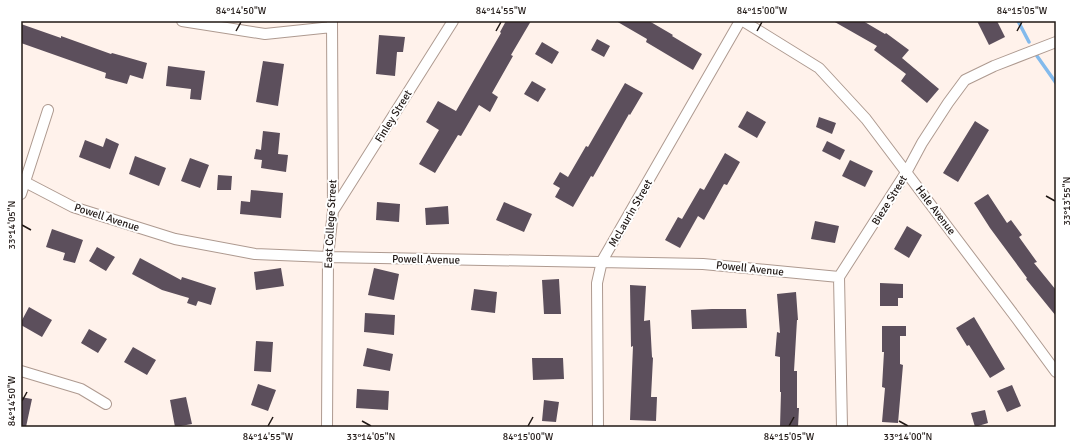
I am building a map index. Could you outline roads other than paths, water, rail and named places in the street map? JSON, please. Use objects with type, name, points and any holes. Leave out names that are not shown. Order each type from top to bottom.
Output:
[{"type":"street","points":[[182,21],[265,34],[332,24]]},
{"type":"street","name":"Finley Street","points":[[333,211],[453,21]]},
{"type":"street","name":"Hale Avenue","points":[[741,21],[819,68],[866,119],[907,171],[1056,372]]},
{"type":"street","name":"McLaurin Street","points":[[598,427],[597,283],[602,261],[741,21]]},
{"type":"street","name":"East College Street","points":[[327,427],[328,257],[333,211],[332,24]]},
{"type":"street","name":"Bieze Street","points":[[840,277],[907,171],[922,143],[965,80],[994,66],[1056,42]]},
{"type":"street","points":[[21,194],[48,110]]},
{"type":"street","name":"Powell Avenue","points":[[25,182],[73,207],[175,239],[256,254],[328,257],[702,264],[840,277]]},
{"type":"street","points":[[840,277],[842,427]]},
{"type":"street","points":[[21,371],[81,390],[106,404]]},
{"type":"waterway","points":[[1018,21],[1029,42]]},
{"type":"waterway","points":[[1037,56],[1056,83]]}]
